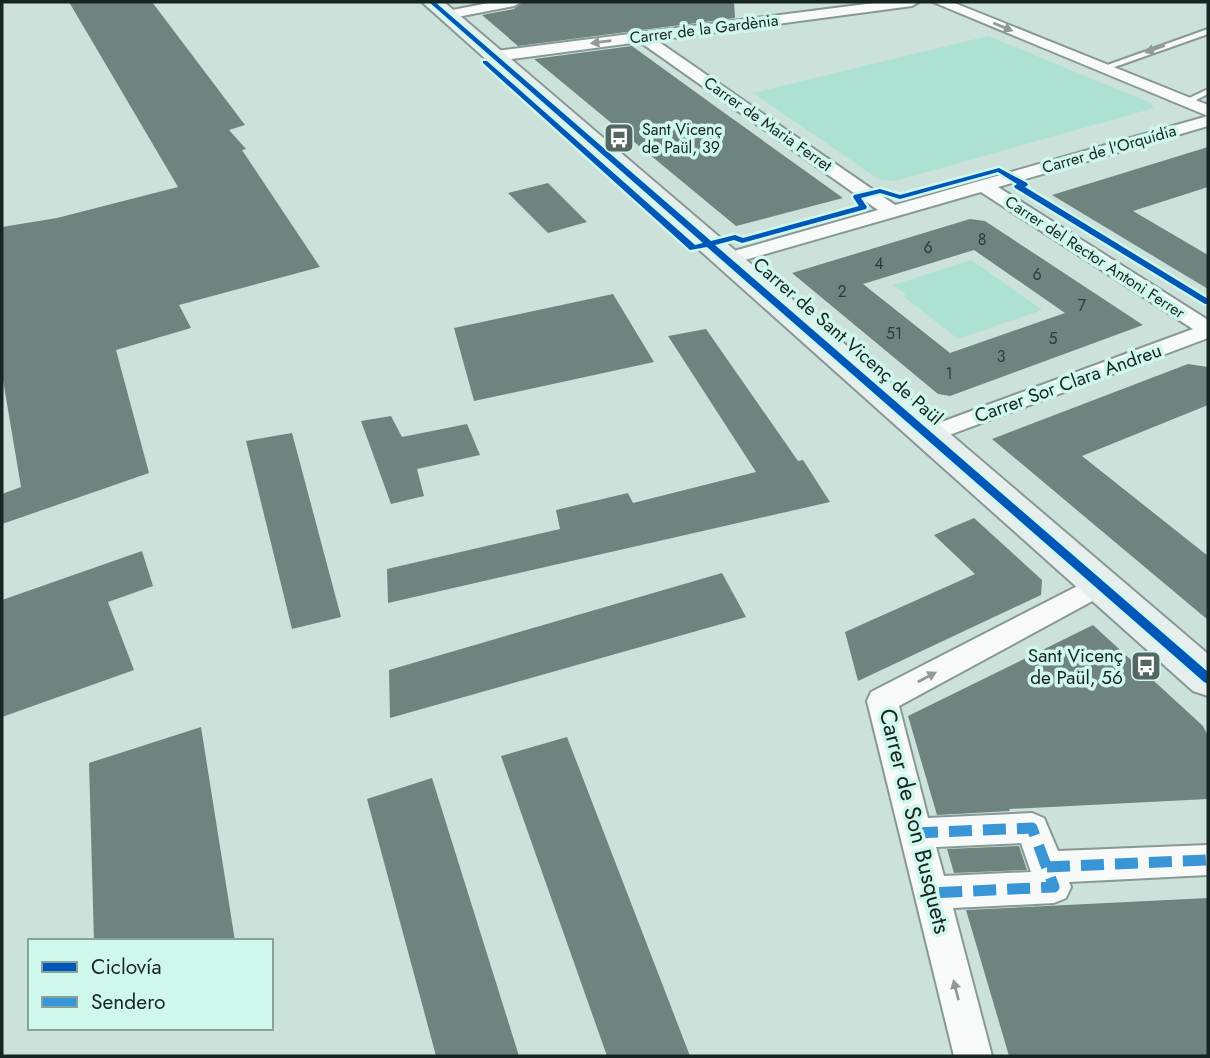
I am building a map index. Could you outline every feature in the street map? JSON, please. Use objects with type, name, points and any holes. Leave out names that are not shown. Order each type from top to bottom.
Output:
[{"type":"street","points":[[440,8],[514,2]]},
{"type":"street","name":"Carrer de la Gardènia","points":[[496,56],[912,2]]},
{"type":"street","points":[[940,2],[1208,111]]},
{"type":"street","name":"Carrer de Sant Vicenç de Paül","points":[[440,8],[1208,679]]},
{"type":"street","name":"Carrer de Maria Ferret","points":[[643,37],[892,212]]},
{"type":"street","name":"Carrer de l'Orquídia","points":[[727,259],[1208,121]]},
{"type":"street","name":"Carrer del Rector Antoni Ferrer","points":[[982,186],[1208,330]]},
{"type":"street","name":"Carrer Sor Clara Andreu","points":[[929,435],[1208,330]]},
{"type":"street","name":"Carrer de Son Busquets","points":[[973,1056],[882,701],[1099,585]]},
{"type":"street","points":[[915,833],[1032,828],[1054,887],[931,893]]},
{"type":"street","points":[[1047,867],[1208,860]]},
{"type":"lane","points":[[1103,68],[1208,31]]},
{"type":"lane","points":[[1185,102],[1208,91]]},
{"type":"green space","points":[[988,36],[1151,103],[1154,108],[895,181],[880,180],[753,93]]},
{"type":"green space","points":[[971,260],[1042,310],[958,339],[893,285]]},
{"type":"building","points":[[69,2],[152,2],[245,125],[229,130],[246,149],[242,150],[320,267],[179,305],[191,328],[116,350],[149,473],[2,524],[2,494],[21,487],[2,374],[2,227],[57,218],[178,187]]},
{"type":"building","points":[[523,2],[734,2],[735,18],[518,46],[482,15],[514,9]]},
{"type":"building","points":[[632,46],[843,198],[736,226],[534,59]]},
{"type":"building","points":[[1208,147],[1208,187],[1133,211],[1208,255],[1208,289],[1052,195]]},
{"type":"building","points":[[548,183],[587,222],[548,233],[508,193]]},
{"type":"building","points":[[970,219],[985,221],[1143,325],[950,396],[938,394],[792,273]],"holes":[[[974,250],[1065,313],[950,353],[863,284]]]},
{"type":"building","points":[[613,294],[654,362],[474,401],[454,328]]},
{"type":"building","points":[[706,329],[798,461],[803,460],[830,502],[388,603],[387,569],[560,529],[556,510],[628,493],[633,503],[756,472],[668,336]]},
{"type":"building","points":[[1188,364],[1208,367],[1208,405],[1082,456],[1208,556],[1208,620],[992,439]]},
{"type":"building","points":[[391,416],[402,437],[467,424],[480,455],[417,469],[424,496],[391,504],[361,421]]},
{"type":"building","points":[[292,433],[341,617],[292,629],[246,441]]},
{"type":"building","points":[[974,518],[1042,580],[1041,595],[858,681],[845,632],[975,574],[934,535]]},
{"type":"building","points":[[142,551],[153,586],[108,602],[134,670],[2,717],[2,600]]},
{"type":"building","points":[[722,573],[746,617],[390,718],[389,670]]},
{"type":"building","points":[[1093,625],[1203,726],[1208,736],[1208,799],[937,815],[908,716]]},
{"type":"building","points":[[201,727],[235,939],[94,939],[89,763]]},
{"type":"building","points":[[567,737],[690,1056],[607,1056],[501,756]]},
{"type":"building","points":[[432,778],[519,1056],[436,1056],[367,799]]},
{"type":"building","points":[[1019,846],[1027,870],[954,873],[947,849]]},
{"type":"building","points":[[1208,898],[1208,1056],[1009,1056],[966,910]]},
{"type":"marked path","points":[[915,833],[1032,828],[1054,887],[931,893]]},
{"type":"marked path","points":[[1047,867],[1208,860]]},
{"type":"cycle path","points":[[432,2],[1208,679]]},
{"type":"cycle path","points":[[485,62],[693,248],[735,237],[742,241],[863,207],[857,197],[880,191],[900,197],[999,170],[1024,185],[1018,186],[1208,302]]},
{"type":"place","name":"Sant Vicenç de Paül, 39","points":[[619,138]]},
{"type":"place","name":"Sant Vicenç de Paül, 56","points":[[1146,666]]}]
